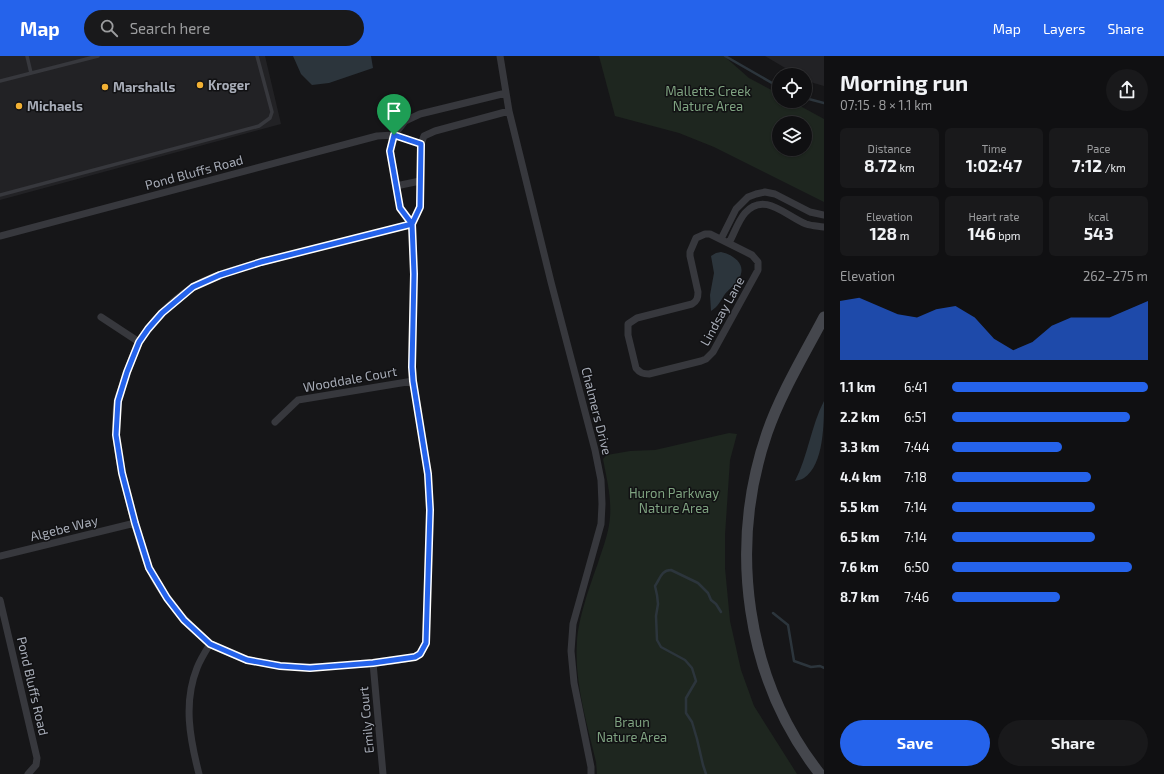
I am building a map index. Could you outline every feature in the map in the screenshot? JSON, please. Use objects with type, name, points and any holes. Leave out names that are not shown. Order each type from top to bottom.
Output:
[{"type":"main road","points":[[820,774],[801,747],[787,723],[767,677],[759,652],[750,610],[746,553],[749,512],[754,484],[767,433],[789,383],[824,317]]},
{"type":"street","name":"Chalmers Drive","points":[[500,56],[509,111],[551,282],[595,450],[600,480],[602,504],[601,524],[573,624],[571,651],[574,683],[591,767],[591,774]]},
{"type":"street","points":[[412,224],[400,208],[390,151],[394,135],[405,120],[420,114],[506,93]]},
{"type":"street","points":[[412,224],[261,262],[220,275],[193,287],[178,298],[158,318],[139,342],[127,372],[118,401],[116,422],[118,454],[135,523],[149,568],[167,598],[184,620],[210,644],[247,660],[280,666],[310,668],[373,663],[415,657],[420,654],[426,643],[430,510],[428,474],[413,381],[414,274],[412,224],[420,207],[421,144],[424,136],[435,131],[509,111]]},
{"type":"street","points":[[394,135],[421,144]]},
{"type":"street","name":"Pond Bluffs Road","points":[[0,236],[377,136],[394,135]]},
{"type":"street","points":[[396,186],[420,181]]},
{"type":"street","points":[[721,239],[736,209],[748,197],[756,194],[765,192],[775,194],[810,212],[824,215]]},
{"type":"street","points":[[729,244],[744,214],[752,206],[764,204],[771,205],[805,223],[824,227]]},
{"type":"street","points":[[796,219],[802,208]]},
{"type":"street","name":"Lindsay Lane","points":[[705,234],[710,234],[721,239],[752,255],[758,262],[758,270],[713,352],[706,359],[693,363],[649,374],[639,372],[636,368],[628,334],[628,324],[637,318],[687,306],[696,301],[698,292],[691,261],[690,252],[692,247],[696,238],[705,234]]},
{"type":"street","points":[[101,317],[139,342]]},
{"type":"street","name":"Wooddale Court","points":[[275,422],[298,400],[413,381]]},
{"type":"street","name":"Algebe Way","points":[[0,556],[135,523]]},
{"type":"street","name":"Pond Bluffs Road","points":[[0,600],[37,758],[36,765],[28,774]]},
{"type":"street","points":[[199,774],[190,732],[188,702],[196,669],[210,644]]},
{"type":"street","name":"Emily Court","points":[[373,663],[383,774]]},
{"type":"lane","points":[[27,56],[31,73]]},
{"type":"lane","points":[[0,81],[98,56]]},
{"type":"lane","points":[[0,196],[259,126],[270,118],[272,112],[258,56]]},
{"type":"shaded area","points":[[0,56],[265,56],[281,124],[0,200]]},
{"type":"shaded area","points":[[293,56],[371,56],[373,68],[329,83],[312,85],[301,74]]},
{"type":"shaded area","points":[[765,56],[824,56],[824,86],[812,82],[812,68],[785,68]]},
{"type":"shaded area","points":[[721,252],[735,258],[742,270],[737,282],[711,311],[710,295],[714,273],[711,256]]},
{"type":"shaded area","points":[[824,401],[822,443],[816,464],[811,472],[804,478],[795,481],[816,421]]},
{"type":"green space","name":"Malletts Creek Nature Area","points":[[599,56],[724,56],[749,78],[772,90],[772,108],[804,108],[824,119],[824,202],[714,147],[679,133],[615,116]]},
{"type":"green space","name":"Huron Parkway Nature Area","points":[[729,433],[737,434],[730,460],[725,535],[725,568],[730,621],[741,670],[754,706],[797,774],[597,774],[596,762],[579,687],[577,672],[577,642],[582,613],[609,525],[610,500],[603,459],[607,455],[630,451],[655,450]]},
{"type":"waterway","points":[[725,56],[772,83]]},
{"type":"waterway","points":[[812,100],[824,103]]},
{"type":"waterway","points":[[706,774],[692,722],[686,713],[686,698],[696,681],[692,668],[685,660],[661,647],[657,640],[656,616],[658,604],[655,586],[661,575],[668,570],[671,570],[698,583],[708,593],[711,600],[716,604],[721,612]]},
{"type":"waterway","points":[[773,613],[788,625],[794,661],[811,667],[820,666],[824,668]]},
{"type":"place","name":"Kroger","points":[[200,85]]},
{"type":"place","name":"Marshalls","points":[[105,87]]},
{"type":"place","name":"Michaels","points":[[19,106]]},
{"type":"route","points":[[394,135],[390,151],[400,208],[412,224],[261,262],[220,275],[193,287],[178,298],[162,313],[139,342],[127,372],[118,401],[116,422],[116,443],[118,454],[135,523],[149,568],[167,598],[184,620],[210,644],[247,660],[280,666],[310,668],[373,663],[415,657],[420,654],[426,643],[430,510],[428,474],[419,423],[412,367],[414,274],[412,224],[420,207],[421,144],[394,135]]},
{"type":"park label","name":"Braun Nature Area","points":[[632,730]]}]
